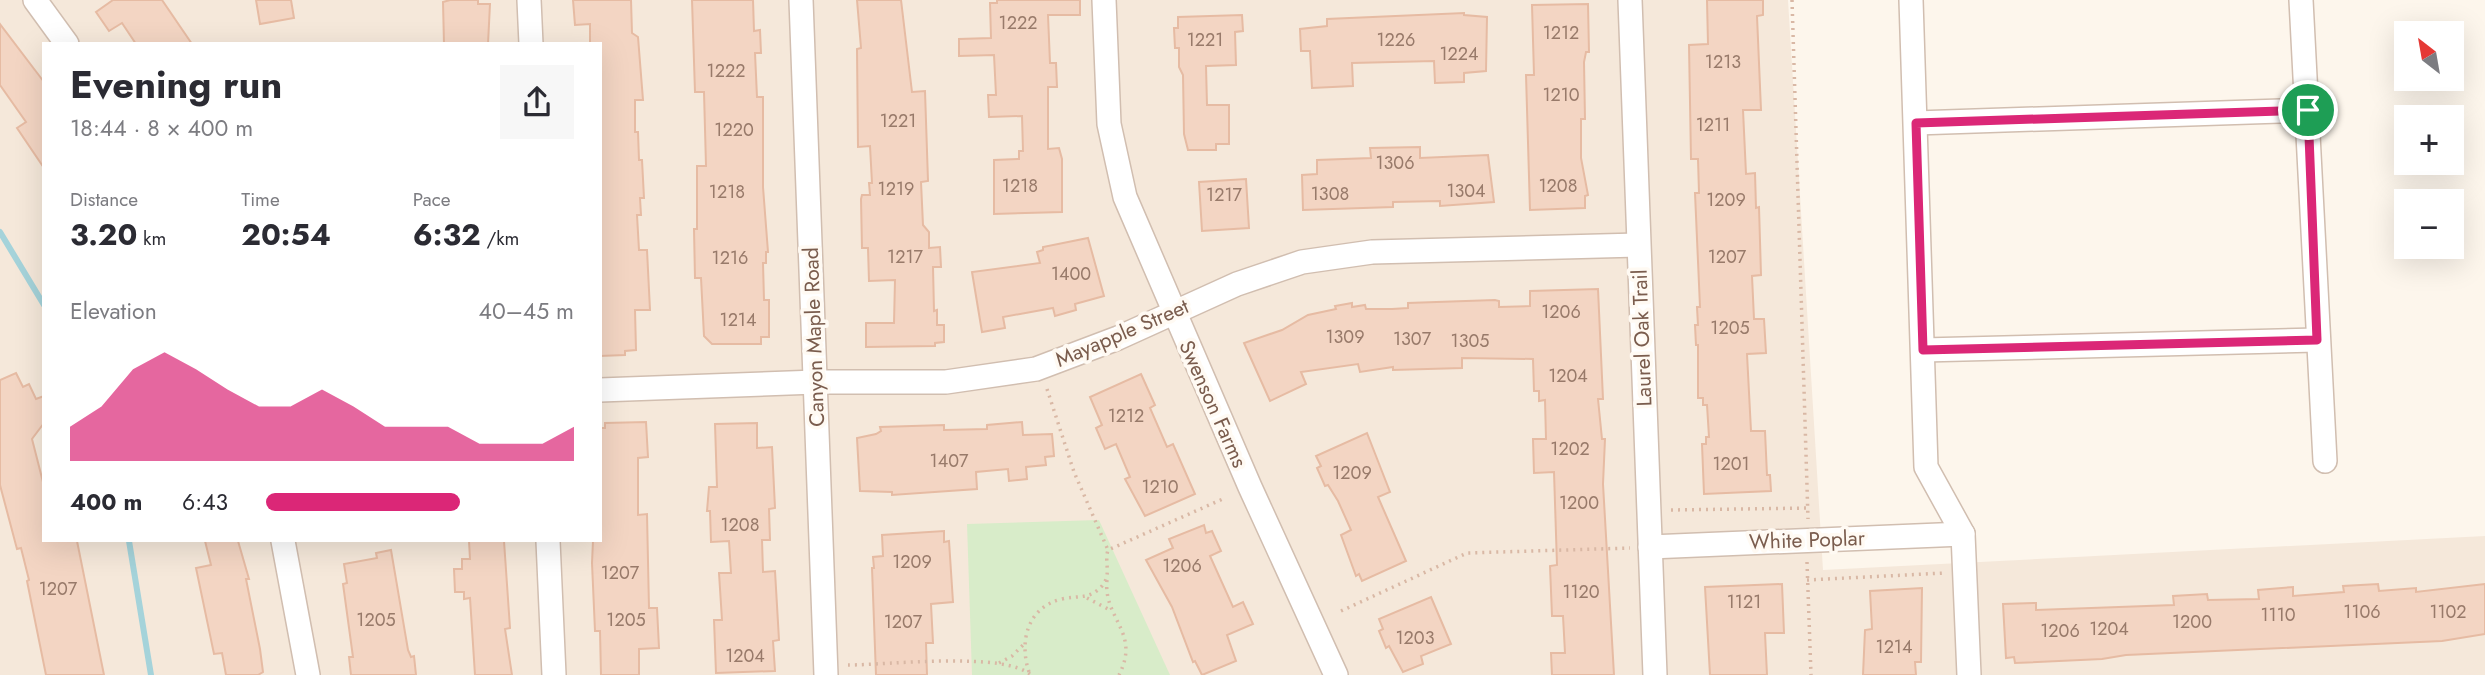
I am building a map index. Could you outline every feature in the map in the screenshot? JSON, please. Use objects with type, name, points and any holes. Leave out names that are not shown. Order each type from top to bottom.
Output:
[{"type":"street","points":[[35,0],[66,42]]},
{"type":"street","points":[[529,0],[531,42]]},
{"type":"street","name":"Canyon Maple Road","points":[[802,0],[816,382],[836,670]]},
{"type":"street","name":"Swenson Farms","points":[[1104,0],[1110,124],[1125,197],[1173,312],[1336,675]]},
{"type":"street","name":"Laurel Oak Trail","points":[[1630,0],[1638,245],[1641,547],[1655,675]]},
{"type":"street","points":[[1911,0],[1926,467],[1963,534],[1969,675]]},
{"type":"street","points":[[2301,0],[2325,461]]},
{"type":"street","points":[[1916,123],[2308,110]]},
{"type":"street","name":"Mayapple Street","points":[[602,390],[816,382],[946,382],[1036,369],[1118,338],[1237,284],[1302,262],[1372,252],[1638,245]]},
{"type":"street","points":[[1923,350],[2317,340]]},
{"type":"street","name":"White Poplar","points":[[1641,547],[1963,534]]},
{"type":"street","points":[[283,542],[308,675]]},
{"type":"street","points":[[548,542],[554,675]]},
{"type":"path","points":[[1792,0],[1809,508],[1807,580],[1811,675]]},
{"type":"path","points":[[1046,386],[1074,472],[1108,550],[1106,598],[1127,642],[1126,660],[1119,675]]},
{"type":"path","points":[[1108,550],[1225,498]]},
{"type":"path","points":[[1671,510],[1809,508]]},
{"type":"path","points":[[1340,611],[1467,552],[1641,547]]},
{"type":"path","points":[[1807,580],[1945,573]]},
{"type":"path","points":[[1087,598],[1108,578]]},
{"type":"path","points":[[998,663],[1012,656],[1024,643],[1030,623],[1047,605],[1063,598],[1087,598],[1112,612]]},
{"type":"path","points":[[836,670],[968,661],[998,663],[1030,674],[1024,643]]},
{"type":"shaded area","points":[[0,0],[1788,0],[1823,570],[2485,536],[2485,675],[0,675]]},
{"type":"green space","points":[[1099,520],[1170,675],[972,675],[967,524]]},
{"type":"building","points":[[113,0],[162,0],[191,42],[135,42],[122,23],[109,31],[96,12]]},
{"type":"building","points":[[256,0],[291,0],[294,18],[260,24]]},
{"type":"building","points":[[478,0],[478,4],[490,4],[488,42],[444,42],[443,2]]},
{"type":"building","points":[[573,0],[631,0],[632,33],[638,37],[643,100],[635,100],[635,132],[638,132],[639,160],[642,160],[644,198],[640,198],[641,215],[637,215],[639,250],[647,250],[650,310],[635,310],[636,350],[625,351],[625,355],[602,356],[602,42],[590,42],[590,24],[575,25]]},
{"type":"building","points":[[692,0],[753,0],[754,31],[760,30],[761,53],[755,53],[757,97],[763,97],[763,187],[768,252],[766,263],[763,263],[764,300],[769,300],[769,337],[761,337],[761,344],[712,344],[704,336],[701,278],[695,278],[694,229],[697,229],[697,166],[706,166],[704,92],[695,92]]},
{"type":"building","points":[[857,0],[901,0],[912,92],[925,91],[928,181],[921,182],[923,225],[929,232],[929,248],[940,247],[941,267],[933,267],[934,311],[937,310],[937,325],[944,325],[944,342],[935,343],[935,346],[866,347],[866,323],[894,323],[895,280],[869,281],[868,248],[862,248],[861,199],[862,195],[870,195],[869,183],[872,183],[870,146],[858,147],[857,49],[861,48]]},
{"type":"building","points":[[997,0],[1080,0],[1080,15],[1048,15],[1050,63],[1056,63],[1057,87],[1048,87],[1048,149],[1059,148],[1062,159],[1062,212],[994,214],[994,160],[1019,159],[1019,151],[1023,151],[1022,116],[989,117],[988,95],[996,95],[994,55],[959,56],[959,39],[991,38],[990,3],[997,3]]},
{"type":"building","points":[[1707,0],[1763,0],[1763,15],[1757,16],[1761,110],[1743,110],[1746,174],[1755,173],[1756,208],[1759,207],[1761,275],[1752,276],[1754,319],[1764,319],[1766,353],[1747,354],[1751,431],[1765,431],[1767,475],[1770,475],[1771,491],[1704,494],[1702,444],[1706,444],[1706,437],[1709,437],[1707,405],[1703,405],[1703,398],[1698,398],[1698,345],[1695,325],[1698,325],[1697,307],[1700,307],[1695,193],[1699,193],[1698,159],[1691,159],[1689,45],[1708,44]]},
{"type":"building","points":[[1588,4],[1589,52],[1586,52],[1584,62],[1585,119],[1581,119],[1581,158],[1588,195],[1585,196],[1585,208],[1530,210],[1526,75],[1534,75],[1532,5]]},
{"type":"building","points":[[1464,13],[1487,17],[1486,71],[1464,73],[1464,82],[1435,83],[1434,61],[1352,63],[1353,86],[1312,88],[1310,51],[1301,51],[1300,29],[1327,26],[1327,19]]},
{"type":"building","points":[[1242,15],[1243,31],[1235,32],[1236,65],[1206,66],[1207,105],[1229,105],[1229,144],[1216,144],[1216,150],[1188,150],[1184,134],[1183,75],[1179,67],[1179,48],[1175,48],[1174,28],[1178,28],[1178,17]]},
{"type":"building","points":[[0,24],[42,79],[42,165],[17,128],[26,122],[0,85]]},
{"type":"building","points":[[1420,147],[1420,158],[1488,155],[1494,202],[1440,206],[1440,201],[1393,202],[1393,207],[1303,210],[1302,175],[1317,174],[1317,160],[1371,158],[1370,148]]},
{"type":"building","points":[[1246,179],[1249,228],[1202,231],[1199,182]]},
{"type":"building","points":[[1088,238],[1104,296],[1075,304],[1076,310],[1055,316],[1053,308],[1003,317],[1005,328],[982,332],[972,272],[1040,263],[1037,252],[1043,250],[1043,247]]},
{"type":"building","points":[[1598,289],[1603,399],[1598,399],[1602,439],[1605,439],[1603,484],[1614,675],[1552,675],[1551,653],[1565,653],[1563,616],[1552,616],[1550,566],[1557,565],[1554,472],[1534,473],[1533,439],[1546,439],[1545,400],[1539,401],[1539,391],[1534,391],[1533,359],[1462,358],[1462,368],[1393,370],[1393,367],[1360,372],[1358,364],[1301,372],[1306,384],[1270,401],[1244,343],[1282,330],[1308,315],[1352,303],[1352,307],[1365,305],[1366,309],[1408,308],[1408,303],[1495,300],[1499,301],[1499,307],[1530,306],[1530,291]]},
{"type":"building","points":[[16,373],[23,387],[29,384],[36,399],[42,397],[42,426],[32,439],[42,478],[42,542],[77,542],[104,675],[46,675],[27,581],[29,580],[21,548],[17,549],[0,485],[0,380]]},
{"type":"building","points":[[1141,374],[1155,405],[1150,408],[1167,447],[1173,444],[1195,494],[1145,516],[1125,479],[1130,477],[1116,444],[1105,449],[1096,428],[1102,425],[1090,397]]},
{"type":"building","points":[[646,422],[648,457],[638,458],[638,515],[647,514],[649,608],[657,608],[659,648],[639,649],[639,675],[601,675],[600,631],[595,631],[593,542],[602,542],[602,428],[605,428],[605,423]]},
{"type":"building","points":[[1022,422],[1023,435],[1052,434],[1054,456],[1045,457],[1046,465],[1026,467],[1027,479],[1009,481],[1008,469],[976,472],[977,489],[892,495],[892,492],[860,491],[857,438],[876,434],[881,431],[880,427],[944,425],[944,430],[987,429],[987,425]]},
{"type":"building","points":[[757,423],[757,448],[772,447],[775,508],[769,509],[770,540],[762,540],[763,572],[775,571],[779,640],[773,641],[775,671],[716,673],[714,620],[722,620],[719,573],[731,573],[729,541],[711,542],[710,511],[707,511],[709,487],[717,487],[715,424]]},
{"type":"building","points":[[1367,433],[1390,492],[1378,497],[1406,561],[1362,581],[1359,574],[1356,576],[1341,535],[1351,530],[1338,501],[1328,485],[1325,486],[1317,468],[1321,466],[1316,456]]},
{"type":"building","points":[[1204,525],[1206,533],[1212,531],[1221,551],[1210,556],[1233,607],[1243,602],[1253,624],[1227,635],[1236,661],[1202,675],[1195,661],[1193,662],[1172,607],[1146,560],[1173,548],[1169,539]]},
{"type":"building","points":[[944,531],[944,542],[949,541],[953,602],[931,604],[933,643],[926,643],[927,675],[876,675],[872,568],[873,557],[883,556],[882,535]]},
{"type":"building","points":[[205,542],[238,542],[249,579],[246,579],[260,649],[263,672],[258,675],[226,675],[222,653],[214,654],[196,568],[211,565]]},
{"type":"building","points":[[469,542],[504,542],[510,628],[505,629],[512,675],[475,675],[470,598],[464,599],[464,592],[455,592],[454,569],[462,569],[462,559],[470,559]]},
{"type":"building","points":[[391,550],[408,650],[411,657],[414,656],[416,675],[351,675],[349,657],[353,657],[343,584],[347,583],[344,564],[377,558],[376,553]]},
{"type":"building","points":[[1782,584],[1784,633],[1765,633],[1767,675],[1710,675],[1705,587]]},
{"type":"building","points":[[2378,584],[2379,591],[2416,588],[2416,592],[2485,584],[2485,634],[2442,641],[2126,655],[2102,659],[2015,663],[2014,657],[2006,658],[2003,604],[2036,603],[2036,610],[2174,605],[2173,596],[2207,594],[2208,600],[2259,599],[2258,590],[2293,587],[2293,596],[2344,592],[2343,586]]},
{"type":"building","points":[[1922,588],[1921,662],[1915,662],[1916,675],[1863,675],[1865,630],[1872,629],[1870,591]]},
{"type":"building","points":[[1431,597],[1451,644],[1421,656],[1423,664],[1403,672],[1389,646],[1386,648],[1379,631],[1383,629],[1379,619]]},
{"type":"waterway","points":[[0,232],[42,302]]},
{"type":"waterway","points":[[129,542],[151,675]]},
{"type":"route","points":[[2308,110],[2317,340],[1923,350],[1916,123],[2308,110]]}]
